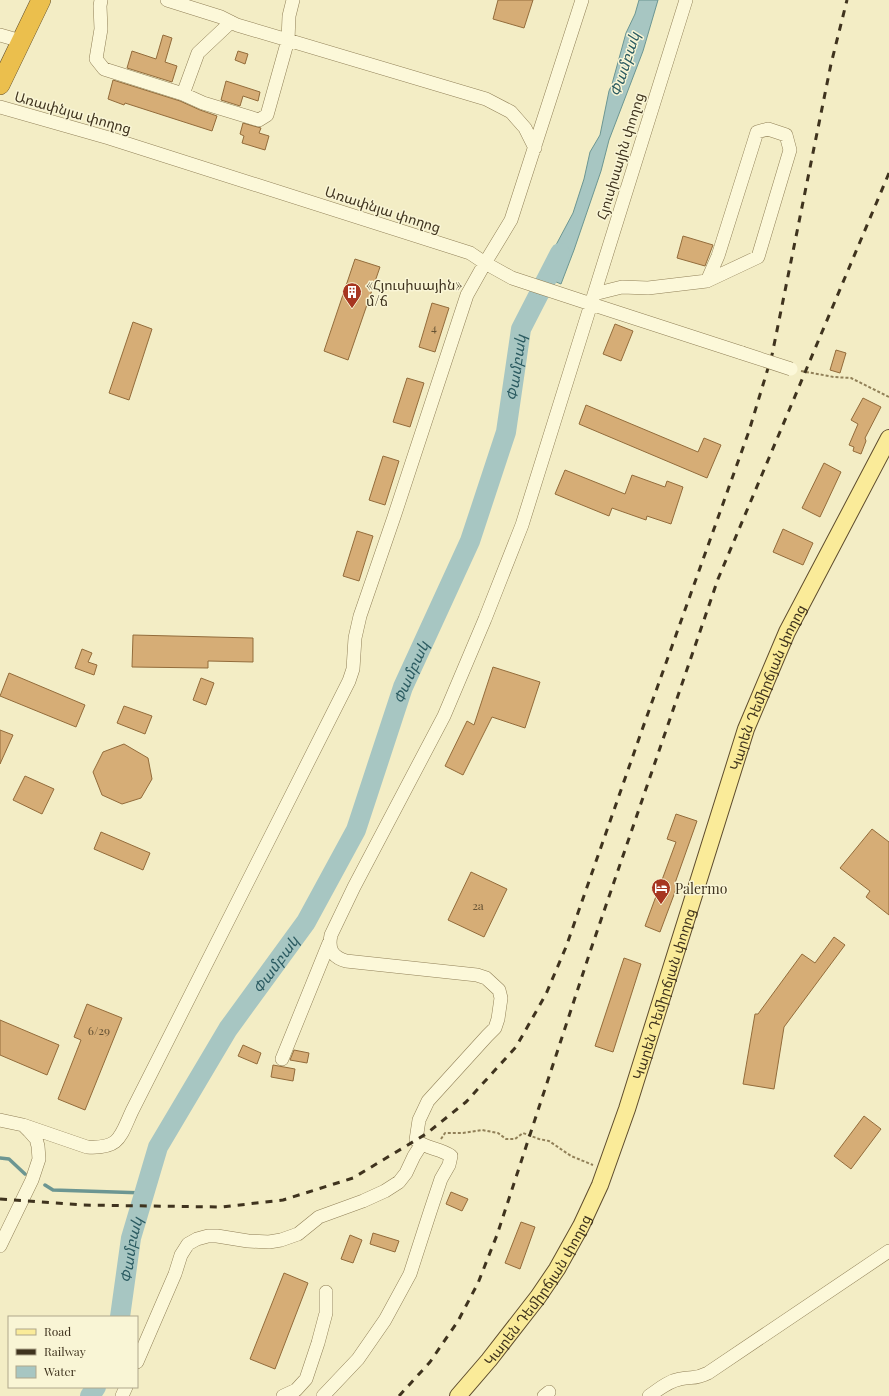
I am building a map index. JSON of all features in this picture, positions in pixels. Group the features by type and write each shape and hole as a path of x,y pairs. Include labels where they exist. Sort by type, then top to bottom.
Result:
{"highway":[{"path":"0,85 41,0"}],"main road":[{"name":"Կարեն Դեմիրճյան փողոց","path":"458,1396 538,1297 557,1269 581,1226 605,1170 627,1109 746,729 787,632 889,438"}],"street":[{"path":"101,0 101,29 96,59 104,69 183,94 203,103 259,120 267,115 288,40 289,16 293,0"},
{"path":"167,0 221,17 237,25 486,99 511,112 525,128 535,148"},
{"path":"0,1120 22,1125 87,1147 99,1148 110,1146 119,1138 349,681 353,669 354,638 360,616 467,295 511,220 582,0"},
{"name":"Հյուսիսային փողոց","path":"282,1059 329,943 336,921 444,716 485,619 522,525 686,0"},
{"path":"183,94 198,53 230,22"},
{"path":"0,35 21,41"},
{"name":"Առափնյա փողոց","path":"0,107 109,138 470,253 512,278 573,299 593,299"},
{"path":"593,299 622,287 648,288 707,281 758,257 790,150 786,135 768,129 757,132 718,256 707,281"},
{"path":"593,299 742,354 791,369"},
{"path":"323,1396 358,1359 385,1320 410,1274 441,1179 449,1165 451,1156 444,1151 421,1145 416,1140 419,1120 423,1109 428,1101 495,1028 501,1009 499,990 486,978 477,975 346,961 334,956 329,943"},
{"path":"0,1246 32,1180 39,1159 36,1139 22,1125"},
{"path":"138,1360 175,1274 181,1255 188,1244 197,1239 208,1236 269,1242 281,1240 298,1234 319,1216 363,1201 385,1191 399,1182 406,1173 421,1145"},
{"path":"648,1396 673,1381 698,1378 708,1373 889,1251"},
{"path":"283,1396 296,1390 306,1379 326,1313 326,1292"}],"path":[{"path":"791,369 834,377 851,378 889,397"},
{"path":"435,1148 445,1133 463,1133 482,1130 498,1133 506,1139 515,1139 523,1133 539,1139 549,1140 571,1156 605,1170"}],"water":[{"path":"639,0 658,0 643,51 609,140 601,171 561,284 540,275 573,213 584,179 590,152 600,135 609,91 626,33 635,14"}],"building":[{"path":"498,0 533,0 524,28 493,19"},
{"path":"163,35 172,38 165,62 177,66 172,82 127,68 132,51 156,59"},
{"path":"238,51 248,54 245,64 235,60"},
{"path":"113,80 180,101 217,116 212,131 108,99"},
{"path":"226,81 260,92 258,101 243,96 240,106 221,100"},
{"path":"243,123 261,128 259,133 269,136 265,150 242,143 244,136 240,134"},
{"path":"683,236 713,245 705,266 677,258"},
{"name":"«Հյուսիսային» մ/ճ","path":"355,259 380,267 348,360 324,351"},
{"path":"432,303 449,308 435,352 419,347"},
{"path":"133,322 152,329 129,400 109,393"},
{"path":"615,324 633,331 621,361 603,354"},
{"path":"836,350 846,353 840,373 830,370"},
{"path":"407,378 424,383 410,427 393,422"},
{"path":"863,398 881,407 865,438 866,441 861,454 853,451 854,447 849,445 858,424 851,420"},
{"path":"586,405 698,452 704,438 721,445 707,478 579,424"},
{"path":"383,456 399,461 385,505 369,500"},
{"path":"824,463 841,472 820,517 802,508"},
{"path":"565,470 625,494 632,475 665,487 667,481 683,487 671,524 647,516 646,520 612,508 609,516 555,494"},
{"path":"783,529 813,543 803,565 773,552"},
{"path":"357,531 373,536 359,581 343,576"},
{"path":"133,635 253,638 253,662 208,661 208,668 132,667"},
{"path":"82,649 92,653 88,662 97,665 94,675 75,668"},
{"path":"493,667 540,682 525,728 492,717 463,775 445,766 467,721 474,725"},
{"path":"9,673 85,705 76,727 0,696"},
{"path":"201,678 214,683 206,705 193,700"},
{"path":"124,706 152,716 145,734 117,723"},
{"path":"0,730 13,735 0,764"},
{"path":"124,744 148,758 152,779 141,798 122,804 102,795 93,772 103,752"},
{"path":"25,776 54,789 42,814 13,800"},
{"path":"676,814 697,821 675,883 678,884 660,932 645,926 676,842 667,839"},
{"path":"872,829 889,842 889,915 866,897 870,891 840,868"},
{"path":"101,832 150,853 143,870 94,849"},
{"path":"471,872 507,889 484,937 448,920"},
{"path":"834,937 845,945 784,1027 774,1089 743,1084 755,1014 758,1014 802,954 815,963"},
{"path":"624,958 641,964 613,1052 595,1046"},
{"path":"87,1004 122,1018 85,1110 58,1099 81,1040 74,1037"},
{"path":"0,1020 59,1045 47,1075 0,1055"},
{"path":"243,1045 261,1053 257,1064 238,1056"},
{"path":"294,1050 309,1053 307,1063 290,1060"},
{"path":"273,1065 295,1069 293,1081 271,1077"},
{"path":"864,1116 881,1129 851,1169 834,1156"},
{"path":"451,1192 468,1199 462,1211 446,1204"},
{"path":"521,1222 535,1227 520,1269 505,1263"},
{"path":"373,1233 399,1241 395,1252 370,1244"},
{"path":"350,1235 362,1240 353,1263 341,1259"},
{"path":"284,1273 308,1283 275,1369 250,1359"}],"waterway":[{"name":"Փամբակ","path":"120,1316 131,1238 158,1147 228,1029 306,922 356,830 403,687 470,541 506,432 521,329 560,253"},
{"path":"0,1158 9,1159 25,1174"},
{"path":"45,1185 53,1190 145,1193"},
{"name":"Փամբակ","path":"90,1396 95,1388"}],"railway":[{"path":"0,1199 82,1205 222,1207 283,1200 353,1178 426,1134 466,1102 516,1047 546,994 566,947 749,431 772,355 831,64 847,0"},
{"path":"399,1396 430,1362 458,1321 478,1283 497,1235 591,949 718,579 889,173"}],"place":[{"name":"«Հյուսիսային» մ/ճ","path":"352,309"},
{"name":"Palermo","path":"661,905"}]}
